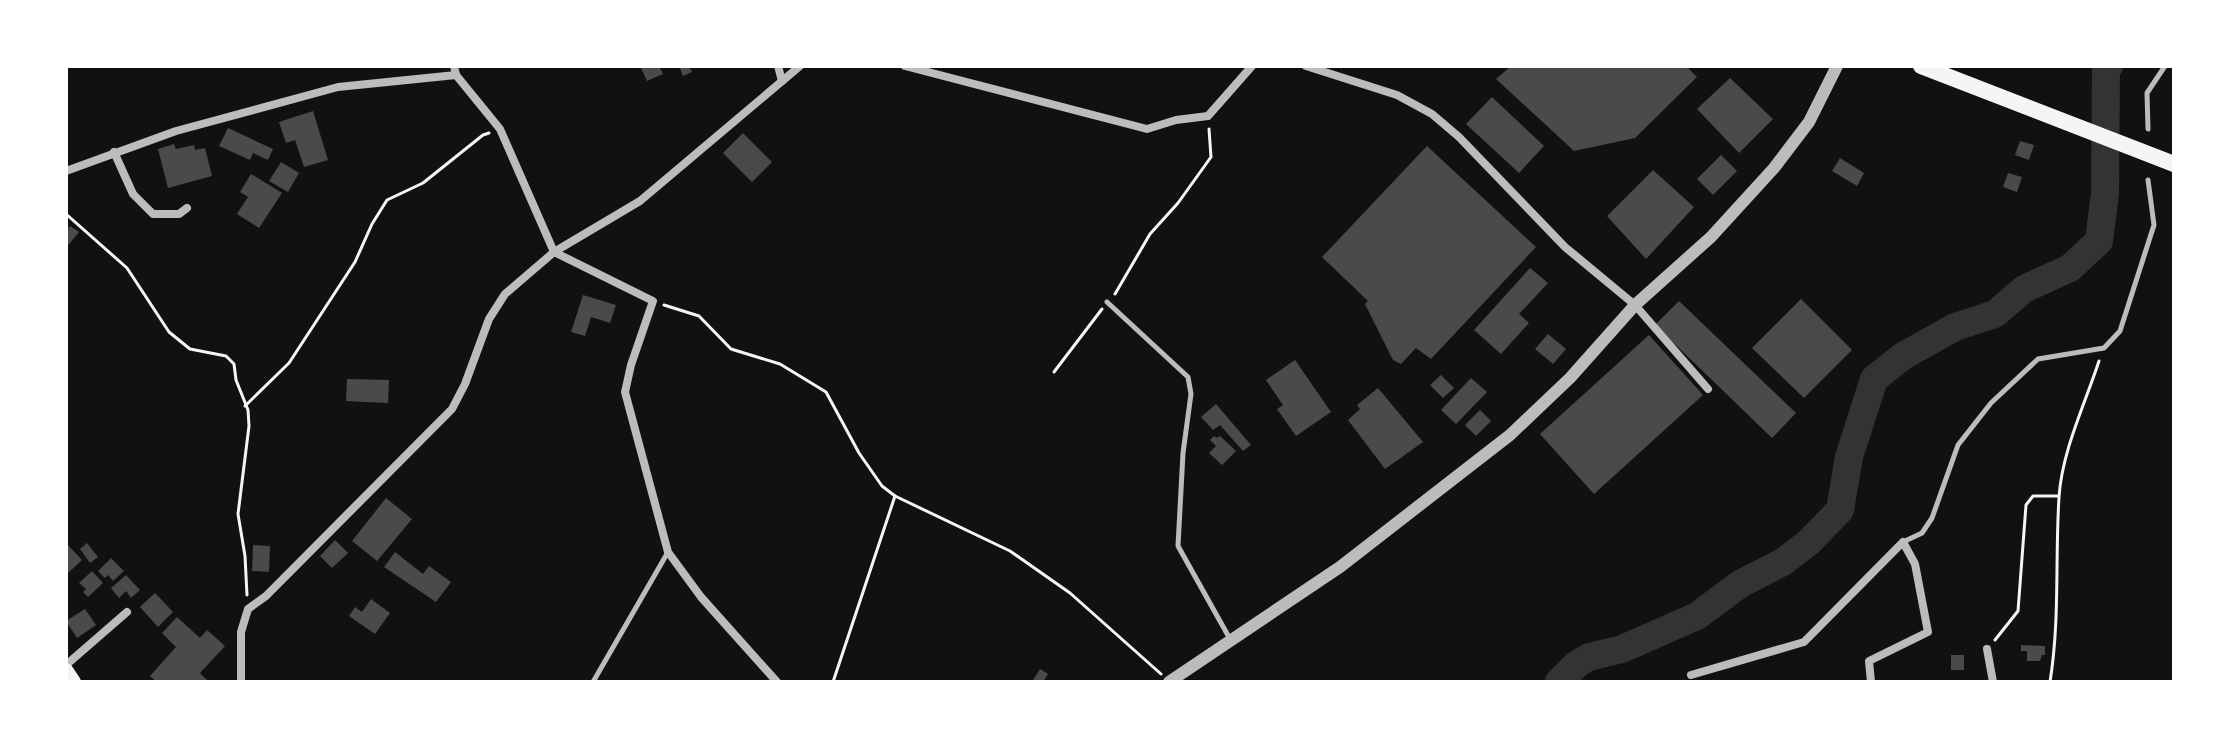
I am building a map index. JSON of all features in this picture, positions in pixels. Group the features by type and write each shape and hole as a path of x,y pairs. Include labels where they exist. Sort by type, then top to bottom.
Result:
{"highway":[{"path":"1921,66 2174,164"}],"main road":[{"path":"66,667 74,682"}],"street":[{"path":"778,66 782,81"},
{"path":"241,682 241,632 248,609 266,596 452,409 465,384 489,319 505,294 554,252 640,201 800,66"},
{"path":"905,66 1147,129 1176,120 1208,116 1252,66"},
{"path":"1306,66 1397,95 1432,114 1459,137 1565,247 1635,305 1708,389"},
{"path":"1170,682 1340,567 1510,435 1570,378 1635,305 1711,237 1774,168 1809,122 1837,66"},
{"path":"66,171 176,131 338,87 455,70 500,129 554,252 653,301 625,392 668,552 701,597 777,682"},
{"path":"114,152 133,194 153,214 179,214 187,208"},
{"path":"1691,675 1804,642 1903,542 1915,564 1928,632 1869,661 1871,682"},
{"path":"66,667 127,612"},
{"path":"1987,649 1993,682"}],"lane":[{"path":"2148,129 2147,93 2165,66"},
{"path":"1903,542 1922,533 1932,518 1958,445 1991,403 2038,359 2104,348 2120,331 2154,225 2148,180"},
{"path":"1107,302 1188,377 1191,394 1183,453 1178,546 1230,639"},
{"path":"593,682 668,552"}],"path":[{"path":"1054,372 1113,298 1150,234 1178,203 1211,157 1208,116"},
{"path":"245,406 289,363 355,262 387,200 423,183 483,135 500,129"},
{"path":"66,214 127,268 169,332 190,349 226,356 234,364 249,426 238,514 245,556 248,609"},
{"path":"653,301 699,316 731,349 780,364 826,392 859,453 882,486 895,496 1010,551 1070,593 1170,682"},
{"path":"2050,682 2058,617 2059,496 2063,468 2104,348"},
{"path":"833,682 895,496"},
{"path":"1987,649 2018,611 2026,505 2033,496 2059,496"}],"building":[{"path":"640,66 659,66 663,74 647,81"},
{"path":"679,66 689,66 692,72 683,76"},
{"path":"1511,66 1686,66 1697,77 1635,138 1574,151 1496,79"},
{"path":"1730,78 1773,119 1739,153 1697,109"},
{"path":"1492,97 1544,146 1519,173 1466,124"},
{"path":"313,111 328,160 304,167 295,140 286,143 279,122"},
{"path":"228,128 273,149 268,160 253,153 250,160 219,146"},
{"path":"743,133 772,162 752,182 723,153"},
{"path":"2020,141 2034,145 2029,160 2015,155"},
{"path":"174,144 176,149 194,145 195,150 205,148 212,176 168,188 158,149"},
{"path":"1427,146 1536,247 1431,359 1416,348 1401,364 1393,360 1365,304 1368,301 1322,257"},
{"path":"1721,155 1737,171 1713,195 1697,179"},
{"path":"1840,158 1864,173 1857,186 1832,171"},
{"path":"281,162 299,173 288,192 269,181"},
{"path":"1653,170 1694,207 1646,259 1607,216"},
{"path":"2008,173 2022,177 2017,192 2003,187"},
{"path":"251,174 282,193 259,228 237,214 248,197 240,192"},
{"path":"70,226 79,232 66,248 66,231"},
{"path":"1530,268 1548,283 1519,314 1529,323 1501,354 1474,330"},
{"path":"583,295 616,305 610,323 591,317 585,336 571,332"},
{"path":"1801,299 1852,350 1804,398 1752,348"},
{"path":"1679,301 1796,413 1772,438 1655,325"},
{"path":"1548,334 1566,349 1553,364 1535,349"},
{"path":"1649,335 1703,395 1594,494 1540,434"},
{"path":"1295,360 1331,412 1296,436 1277,409 1283,405 1266,380"},
{"path":"1441,375 1454,388 1443,398 1430,385"},
{"path":"1471,378 1487,392 1456,424 1441,410"},
{"path":"347,379 389,380 388,403 346,401"},
{"path":"1378,388 1423,442 1385,469 1348,420 1360,409 1357,405"},
{"path":"1216,404 1251,445 1243,451 1220,425 1213,430 1201,417"},
{"path":"1480,410 1491,421 1476,436 1465,425"},
{"path":"1220,436 1236,451 1222,465 1209,453 1216,446 1210,440"},
{"path":"386,498 412,519 377,561 352,541"},
{"path":"335,540 348,553 332,568 320,556"},
{"path":"66,543 82,560 66,575"},
{"path":"87,543 98,557 90,563 80,549"},
{"path":"253,545 270,546 269,572 252,571"},
{"path":"395,552 423,574 429,566 451,582 436,602 384,567"},
{"path":"111,558 124,571 113,581 98,571"},
{"path":"92,571 103,583 88,597 83,592 86,589 79,583"},
{"path":"126,575 140,590 131,598 126,591 119,598 111,588"},
{"path":"155,593 173,612 158,627 140,607"},
{"path":"371,599 390,613 375,634 349,616 355,607 362,612"},
{"path":"85,609 96,625 77,638 66,621"},
{"path":"177,617 200,638 207,630 225,646 200,673 209,682 157,682 150,676 176,647 162,633"},
{"path":"2021,645 2045,646 2045,655 2040,661 2027,661 2027,651 2021,651"},
{"path":"1951,655 1964,655 1964,670 1951,670"},
{"path":"1040,669 1048,674 1043,682 1032,682"}],"waterway":[{"path":"1559,682 1589,657 1622,649 1697,616 1740,584 1783,562 1809,542 1840,510 1849,457 1874,379 1903,356 1955,327 1995,314 2024,289 2070,268 2099,241 2105,193 2106,68 2109,66"}]}
